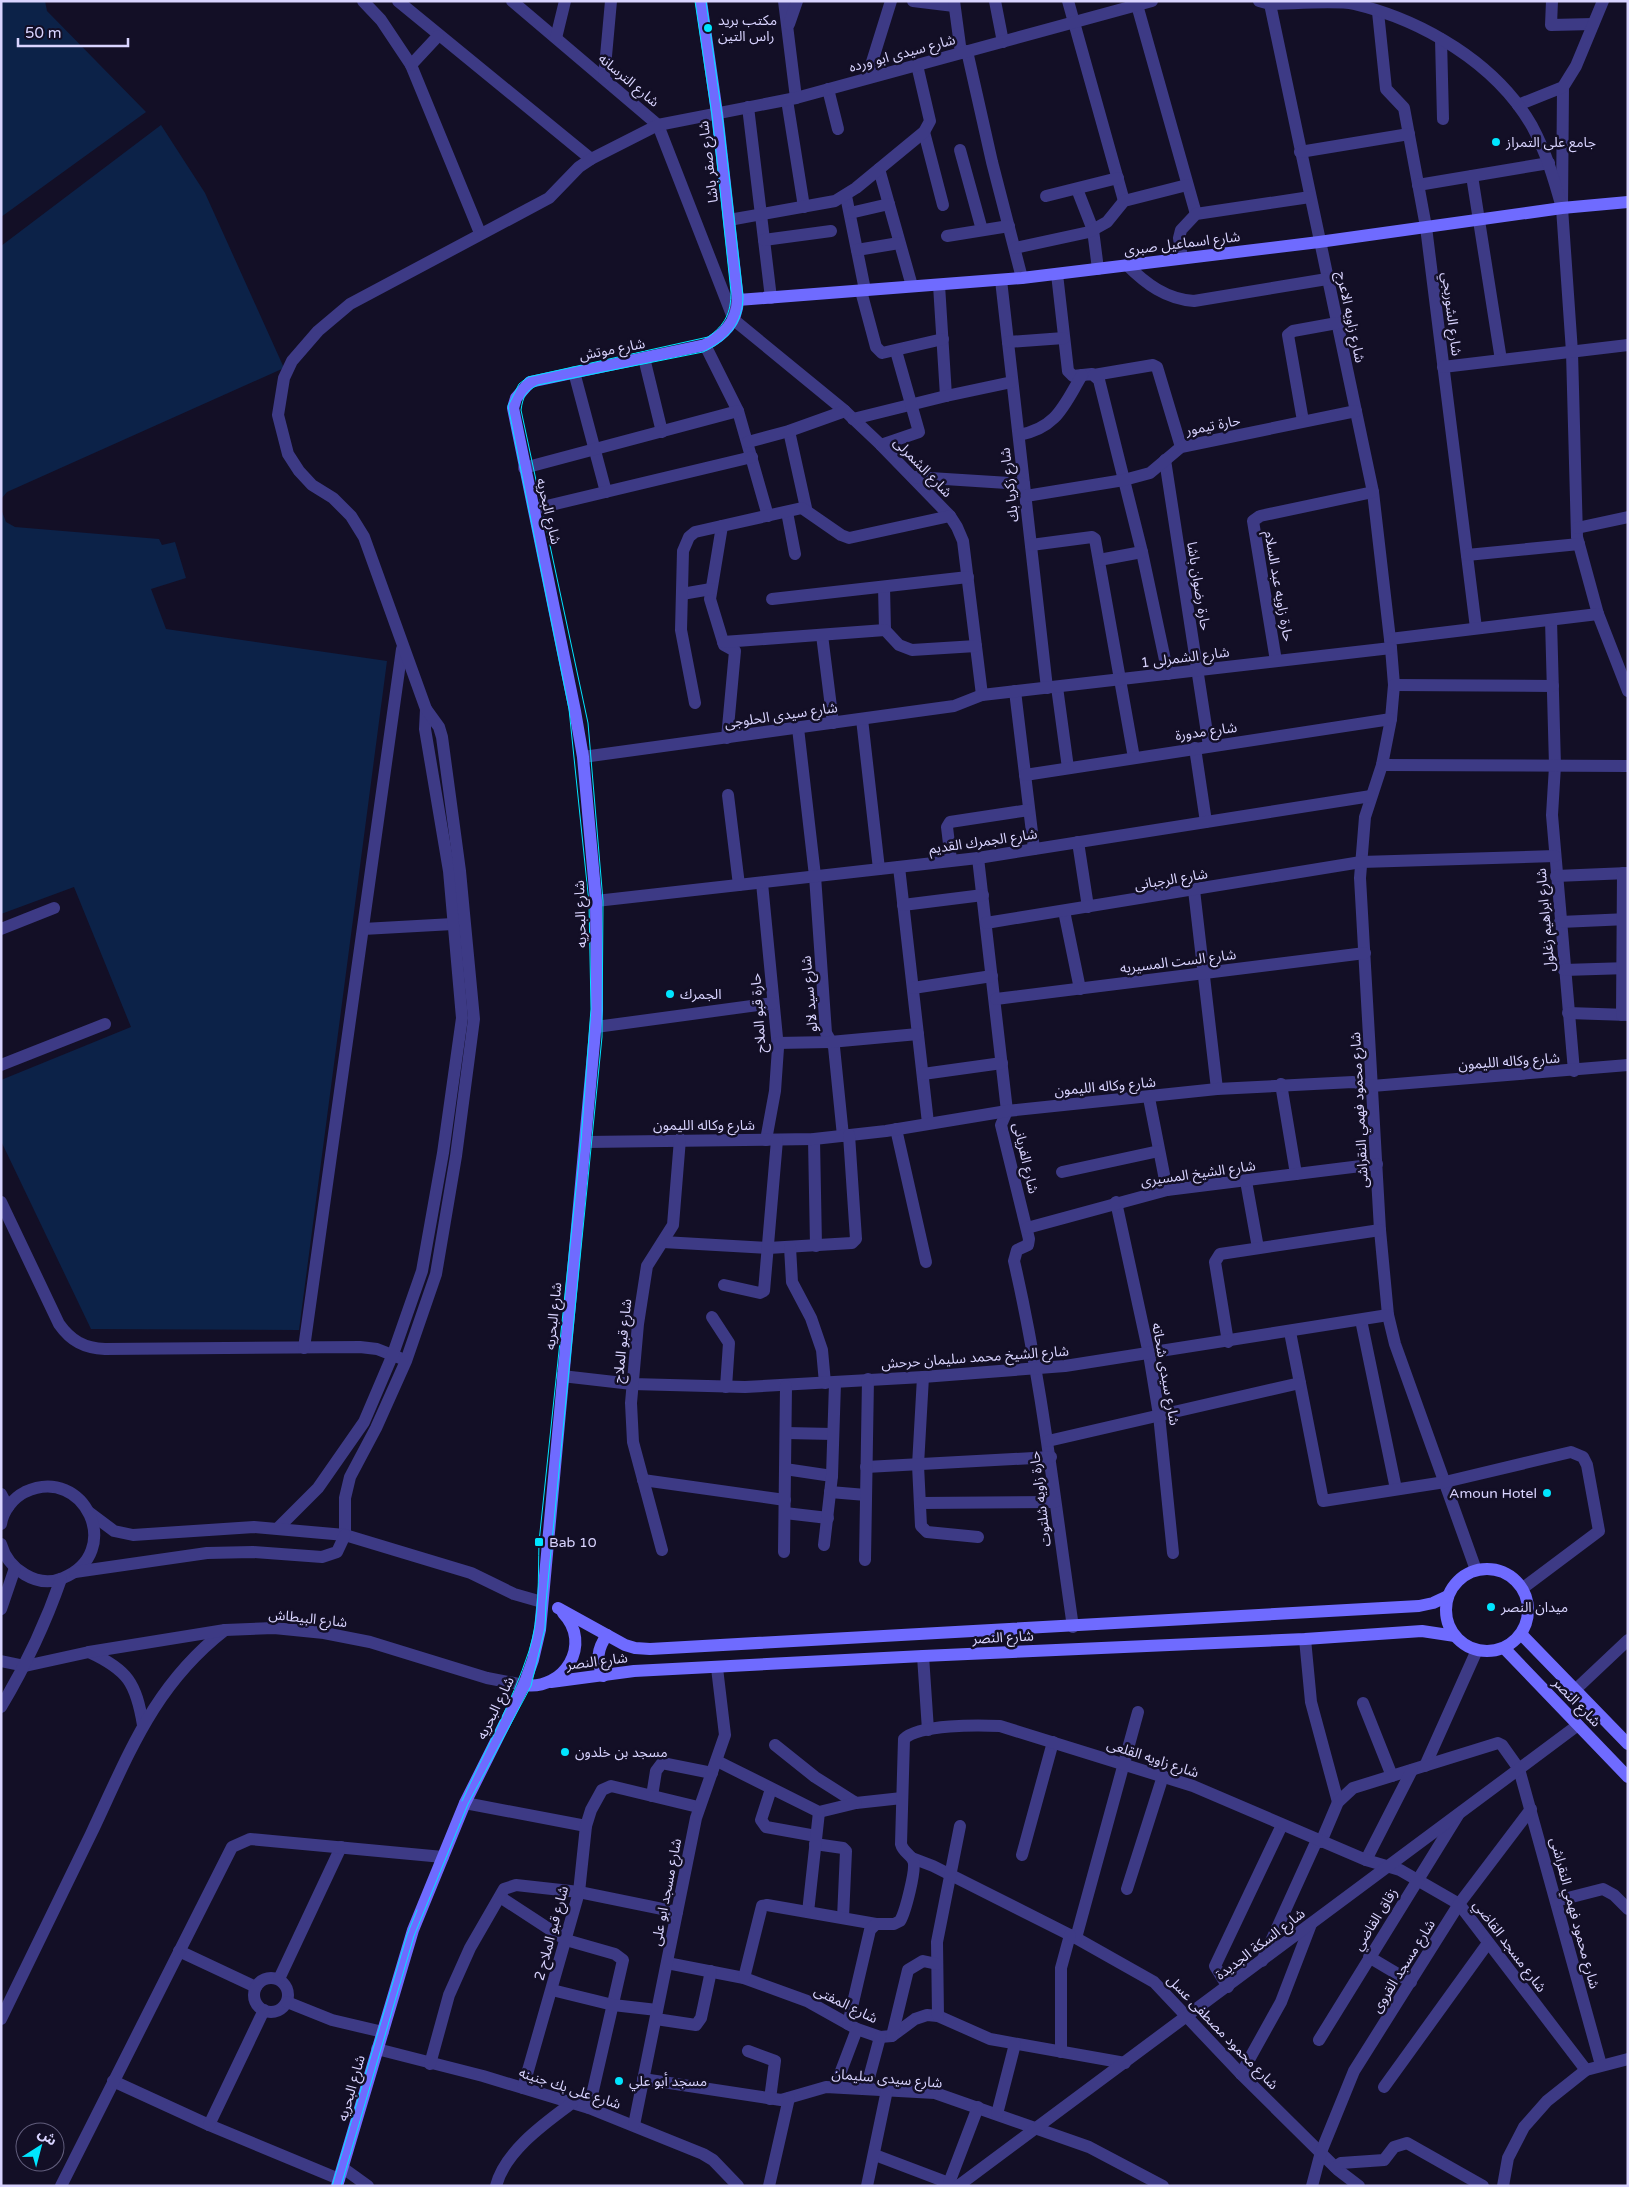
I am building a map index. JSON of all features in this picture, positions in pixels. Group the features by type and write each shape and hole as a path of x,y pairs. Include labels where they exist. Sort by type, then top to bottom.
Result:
{"main road":[{"name":"شارع صقر باشا","path":"701,1 717,114 738,300 734,320"},
{"name":"شارع اسماعيل صبرى","path":"738,300 1022,278 1319,242 1562,208 1628,202"},
{"name":"شارع موتش","path":"514,419 513,408 516,398 530,382 706,345 725,332 734,320"},
{"name":"شارع البحريه","path":"340,2177 412,1933 465,1803 524,1685 535,1652 542,1602 596,1027 596,901 583,757 562,641 514,419"},
{"path":"1489,1568 1503,1571 1514,1578 1523,1588 1529,1611 1521,1634 1504,1648 1486,1651 1477,1650 1465,1645 1455,1636 1446,1617 1448,1596 1459,1579 1476,1570 1489,1568"},
{"name":"شارع النصر","path":"542,1602 558,1608 606,1635 635,1648 657,1649 1419,1606 1433,1603 1448,1596"},
{"path":"551,1682 562,1675 570,1665 575,1653 576,1641 573,1628 567,1617 558,1608"},
{"name":"شارع النصر","path":"524,1685 544,1685 551,1682 634,1671 1306,1639 1422,1631 1455,1636"},
{"name":"شارع النصر","path":"1521,1634 1628,1744"},
{"path":"603,1676 598,1665 598,1655 600,1644 606,1635"},
{"name":"شارع النصر","path":"1504,1648 1628,1777"}],"street":[{"path":"363,1 381,20 411,64 480,233"},
{"path":"398,1 438,36 590,159"},
{"name":"شارع الترسانه","path":"512,1 658,126 734,320"},
{"path":"556,38 565,1"},
{"path":"604,78 611,1"},
{"path":"784,1 788,28 791,99 804,207"},
{"path":"788,28 797,1"},
{"path":"867,78 891,1"},
{"path":"913,1 954,4 964,52 1022,278"},
{"path":"995,1 1003,42"},
{"path":"1068,1 1124,201"},
{"name":"شارع سيدى ابو ورده","path":"426,709 364,537 350,516 333,498 312,485 299,471 288,454 278,415 279,397 284,378 292,361 333,317 368,294 549,198 590,159 658,126 791,99 1152,1"},
{"path":"1552,1 1551,24 1593,24"},
{"path":"1604,1 1576,66 1563,87 1562,208 1572,352 1579,544 1598,614 1628,692"},
{"path":"1265,3 1352,2 1441,39 1488,74 1518,105 1540,142 1549,163 1562,208"},
{"name":"شارع زاويه الاعرج","path":"1265,3 1310,197 1373,492 1390,643"},
{"path":"1137,5 1196,214"},
{"name":"شارع الشوربجي","path":"1378,12 1386,88 1404,108 1426,227 1476,628"},
{"path":"411,64 438,36"},
{"path":"1441,39 1443,119"},
{"path":"729,220 835,202 846,196 924,132 930,121 917,65"},
{"path":"1518,105 1563,87"},
{"path":"828,89 838,129"},
{"path":"748,107 771,298"},
{"path":"924,132 942,205"},
{"path":"1300,152 1409,134"},
{"path":"960,150 982,230"},
{"path":"1418,185 1549,163"},
{"path":"879,169 912,286"},
{"path":"1472,176 1501,360"},
{"path":"1046,196 1118,178"},
{"path":"1015,248 1093,230 1107,222 1124,201 1187,186"},
{"path":"1077,189 1093,230 1098,269"},
{"path":"846,196 863,290 878,349 885,353 943,340"},
{"path":"1182,258 1179,238 1181,230 1196,214 1310,197"},
{"path":"850,213 889,204"},
{"path":"947,236 1009,226"},
{"path":"764,240 831,231"},
{"path":"857,250 899,243"},
{"path":"1127,265 1152,287 1185,300 1194,301 1327,279"},
{"path":"1057,274 1068,373 1073,376 1088,375 1153,365 1157,367 1181,447"},
{"name":"شارع زكريا بك","path":"1001,280 1031,545 1052,687 1068,768"},
{"path":"939,285 946,396"},
{"name":"شارع الشمرلى","path":"734,320 849,415 914,477 958,527 963,541 982,694"},
{"path":"1303,421 1288,335 1293,331 1337,323"},
{"path":"1008,342 1064,338"},
{"path":"706,345 738,411 768,516"},
{"path":"1443,367 1628,345"},
{"path":"881,445 919,432 896,351"},
{"path":"644,358 662,432"},
{"path":"574,372 606,492"},
{"path":"1019,435 1039,430 1056,418 1088,375"},
{"path":"1088,375 1099,380 1142,552 1168,674"},
{"path":"748,442 849,415 911,404 1012,382"},
{"path":"524,468 738,411"},
{"name":"حارة تيمور","path":"914,477 1025,490 1124,480 1150,473 1181,447 1356,411"},
{"path":"789,431 806,508 841,536 849,538 950,516"},
{"path":"534,509 752,457"},
{"name":"حارة رضوان باشا","path":"1165,460 1209,746"},
{"name":"حارة زاويه عبد السلام","path":"1276,661 1253,521 1260,516 1373,492"},
{"path":"695,703 681,630 683,551 686,542 695,532 806,508"},
{"path":"787,512 795,554"},
{"path":"1577,528 1628,518"},
{"path":"722,526 710,599 724,642 735,651 727,738"},
{"path":"1031,545 1092,537 1096,541 1134,758"},
{"path":"1466,555 1579,544"},
{"path":"1099,560 1142,552"},
{"path":"772,599 968,577"},
{"path":"884,587 885,630 899,645 912,650 976,646"},
{"path":"682,594 711,589"},
{"name":"شارع الشمرلى 1","path":"982,694 1276,661 1476,628 1598,614"},
{"name":"شارع ابراهيم زغلول","path":"1551,620 1555,766 1552,815 1574,1071"},
{"path":"724,642 885,630"},
{"path":"822,635 833,723"},
{"name":"شارع محمود فهمي النقراشى","path":"1390,643 1394,685 1391,718 1382,765 1365,817 1361,862 1380,1230 1388,1316 1395,1344 1476,1570"},
{"path":"304,1348 403,646"},
{"path":"1394,685 1553,686"},
{"path":"1015,691 1034,849"},
{"name":"شارع سيدى الحلوجى","path":"583,757 954,706 982,694"},
{"path":"278,1528 313,1493 364,1422 393,1354 422,1271 443,1153 462,1018 449,871 425,729 426,709"},
{"path":"1,1545 7,1558 15,1568 29,1577 45,1581 61,1579 76,1572 215,1553 276,1552 322,1556 338,1552 345,1535 346,1498 350,1477 376,1428 406,1361 436,1274 456,1156 474,1020 460,871 442,737 439,727 426,709"},
{"name":"شارع مدورة","path":"1025,774 1391,718"},
{"path":"862,719 879,869"},
{"name":"شارع سيد لالو","path":"798,728 815,876 826,1033 834,1047 846,1136 856,1239 850,1244 816,1246"},
{"path":"1195,748 1206,822"},
{"path":"1382,765 1628,766"},
{"path":"728,795 739,886"},
{"name":"شارع الجمرك القديم","path":"596,901 978,858 1371,796"},
{"path":"950,860 947,827 950,822 1029,810"},
{"path":"1078,842 1088,907"},
{"name":"شارع الرجبانى","path":"986,923 1361,862 1555,856"},
{"name":"شارع الفريانى","path":"978,858 996,999 1007,1110 1001,1125 1027,1228"},
{"path":"899,867 928,1123"},
{"path":"1556,876 1625,873 1625,1015 1568,1013"},
{"name":"حارة قبو الملاح","path":"724,1284 763,1293 768,1248 777,1043 762,883"},
{"path":"1194,890 1217,1089"},
{"path":"903,905 983,895"},
{"path":"1,929 54,908"},
{"path":"1064,911 1080,989"},
{"path":"1560,922 1624,919"},
{"path":"363,929 453,924"},
{"name":"شارع الست المسيريه","path":"996,999 1365,953"},
{"path":"1564,970 1624,968"},
{"path":"914,988 992,976"},
{"path":"596,1027 773,1003"},
{"path":"1,1066 105,1024"},
{"path":"777,1043 830,1042 918,1034"},
{"path":"923,1074 1002,1063"},
{"name":"شارع وكاله الليمون","path":"586,1142 680,1139 814,1139 896,1129 1007,1110 1149,1098 1217,1089 1281,1084 1353,1082 1372,1086 1574,1071 1628,1065"},
{"path":"1281,1084 1296,1174"},
{"path":"1149,1098 1166,1190"},
{"path":"896,1129 926,1262"},
{"name":"شارع قبو الملاح","path":"662,1550 643,1480 631,1424 632,1384 638,1324 647,1266 673,1225 680,1139"},
{"path":"663,1242 768,1248 816,1246 814,1139"},
{"path":"1062,1172 1159,1151"},
{"path":"443,1153 456,1156"},
{"name":"شارع الشيخ المسيرى","path":"1027,1228 1116,1202 1166,1190 1377,1164"},
{"path":"1246,1181 1258,1248"},
{"path":"1,1202 59,1324 67,1335 78,1343 91,1348 105,1349 360,1347 376,1348 406,1361"},
{"name":"شارع سيدى شحاته","path":"1116,1202 1149,1354 1159,1415 1173,1554"},
{"path":"1027,1228 1029,1242 1017,1250 1014,1261 1035,1369"},
{"path":"1228,1342 1215,1259 1220,1254 1380,1230"},
{"path":"790,1247 792,1282 811,1318 822,1350 830,1383 833,1434 832,1476 824,1545"},
{"name":"شارع الشيخ محمد سليمان حرحش","path":"562,1376 632,1384 726,1387 786,1386 1035,1369 1149,1354 1388,1316"},
{"path":"712,1318 729,1343 726,1387"},
{"path":"1361,1320 1396,1490"},
{"path":"1290,1332 1323,1501 1445,1482 1571,1452 1580,1454 1587,1465 1599,1531 1523,1588"},
{"name":"حارة زاويه شلتوت","path":"1035,1369 1051,1457 1055,1502 1072,1627"},
{"path":"923,1377 918,1465 923,1530 978,1537"},
{"path":"865,1560 868,1379"},
{"path":"1048,1441 1300,1383"},
{"path":"784,1552 786,1386"},
{"path":"786,1433 833,1434"},
{"path":"866,1467 1051,1457"},
{"path":"785,1469 832,1476"},
{"path":"643,1480 785,1500"},
{"path":"1,1524 8,1507 20,1495 35,1488 51,1486 67,1490 81,1500 90,1514 95,1529 94,1546 87,1560 76,1572"},
{"path":"830,1492 866,1495"},
{"path":"1,1494 8,1507"},
{"path":"920,1503 1055,1502"},
{"path":"90,1514 114,1531 133,1535 230,1527 278,1528 345,1535 471,1573 527,1598 542,1602"},
{"path":"785,1514 828,1518"},
{"path":"1,1609 15,1568"},
{"path":"1,1706 25,1666 47,1620 61,1579"},
{"name":"شارع البيطاش","path":"25,1666 89,1652 225,1630 274,1628 324,1633 370,1642 487,1678 524,1685"},
{"path":"1,2019 143,1725 176,1675 196,1654 225,1630"},
{"path":"1306,1639 1311,1702 1338,1802"},
{"path":"1576,1690 1628,1640"},
{"path":"1425,1766 1477,1650"},
{"path":"89,1652 110,1662 127,1677 138,1697 143,1725"},
{"path":"923,1656 928,1730"},
{"path":"1,1662 25,1666"},
{"name":"شارع مسجد ابو على","path":"634,2125 698,1808 715,1767 725,1735 717,1668"},
{"path":"1363,1703 1392,1776"},
{"path":"1061,2052 1062,1968 1073,1937 1138,1712"},
{"name":"شارع زاويه القلعى","path":"902,1798 903,1742 906,1736 928,1730 980,1725 1000,1726 1193,1786 1319,1841 1388,1867"},
{"name":"شارع السكة الجديدة","path":"955,2185 1037,2128 1189,2016 1578,1725"},
{"path":"1022,1856 1053,1742"},
{"path":"1262,1961 1338,1802 1353,1788 1498,1743 1520,1769"},
{"path":"775,1745 815,1777 856,1803"},
{"path":"698,1808 652,1796 656,1771 662,1763 715,1767 770,1788 819,1812 856,1803 902,1798 901,1844 902,1849 912,1858 915,1866 902,1918 894,1924 876,1924 762,1906 759,1910 744,1978"},
{"name":"شارع محمود فهمي النقراشى","path":"1520,1769 1601,2066"},
{"path":"1366,1860 1412,1770"},
{"path":"1127,1889 1163,1776"},
{"name":"شارع قبو الملاح 2","path":"523,2088 579,1892 586,1826 591,1810 604,1788 611,1786 652,1796"},
{"path":"770,1788 760,1820 762,1824 766,1827 843,1848 846,1851 843,1918"},
{"path":"465,1803 586,1826"},
{"name":"شارع مسجد القروى","path":"1312,2186 1321,2152 1354,2071 1459,1904 1531,1809"},
{"path":"808,1912 819,1812"},
{"name":"زقاق القاضي","path":"1319,2040 1458,1815"},
{"path":"1228,1987 1215,1966 1282,1825"},
{"path":"938,2016 937,1942 960,1826"},
{"path":"61,2186 226,1856 240,1842 250,1839 443,1857"},
{"path":"279,1979 341,1847"},
{"name":"شارع محمود مصطفى عسل","path":"912,1858 949,1874 1148,1977 1189,2016 1241,2074 1335,2167 1359,2186"},
{"name":"شارع مسجد القاضي","path":"1388,1867 1400,1870 1459,1904 1586,2070"},
{"path":"430,2064 449,1995 470,1948 500,1897 509,1886 516,1885 579,1892 677,1912"},
{"path":"1556,1902 1603,1890 1609,1892 1628,1910"},
{"path":"500,1897 566,1940 621,1957 622,1964 589,2108"},
{"path":"835,2087 853,2026 870,1930 876,1924"},
{"path":"1241,2074 1281,2002 1311,1924"},
{"path":"1384,2087 1488,1942"},
{"path":"179,1951 256,1987"},
{"path":"1370,1957 1411,1982"},
{"path":"866,2089 908,1970 922,1961 937,1964"},
{"name":"شارع المفتى","path":"667,1964 744,1978 807,2001 853,2026 886,2036"},
{"path":"552,1990 656,2014 696,2026 701,2018 711,1971"},
{"path":"270,1977 279,1979 286,1985 289,1993 287,2002 281,2009 273,2012 264,2010 257,2004 254,1996 256,1987 262,1980 270,1977"},
{"path":"287,2002 332,2020 383,2032"},
{"path":"209,2125 264,2010"},
{"path":"886,2036 927,2015 938,2016 982,2036 1015,2044 1125,2063"},
{"path":"997,2114 1015,2044"},
{"name":"شارع على بك جنينه","path":"377,2049 523,2088 589,2108 634,2125 713,2160 738,2186"},
{"path":"748,2051 775,2061 770,2099"},
{"path":"1503,2186 1508,2158 1524,2127 1548,2101 1586,2070 1628,2059"},
{"name":"شارع سيدى سليمان","path":"643,2080 770,2099 789,2098 810,2090 835,2087 935,2093 1089,2147 1163,2186"},
{"path":"113,2081 209,2125 340,2177 368,2186"},
{"path":"867,2186 887,2090"},
{"path":"769,2186 789,2098"},
{"path":"496,2186 504,2167 513,2154 572,2103"},
{"path":"874,2154 955,2185 978,2107"},
{"path":"1335,2167 1341,2163 1384,2160 1394,2146 1407,2143 1483,2186"}],"water":[{"path":"1,1 45,1 47,11 146,112 1,217"},
{"path":"161,125 205,193 284,368 7,492 2,498 1,504 1,246"},
{"path":"1,509 6,522 15,527 159,539 162,545 175,542 186,578 151,589 166,629 387,661 299,1330 91,1329 1,1141 1,1080 131,1027 74,887 1,914"}],"tram line":[{"path":"462,1801 514,1689 533,1638 538,1597 539,1542 581,1141 591,1009 589,903 569,709 508,406 519,384 528,377 708,337 719,328 726,318 730,306 731,292 712,115 695,1"},
{"path":"341,2186 414,1936 468,1804 531,1686 545,1628 546,1602 602,1037 603,901 588,723 521,410 526,394 538,385 703,352 720,342 737,323 743,296 723,122 706,1"},
{"path":"332,2186 407,1935 417,1910"}],"place":[{"name":"مكتب بريد راس التين","path":"708,28"},
{"name":"جامع على التمراز","path":"1496,142"},
{"name":"الجمرك","path":"670,994"},
{"name":"Amoun Hotel","path":"1547,1493"},
{"name":"Bab 10","path":"539,1542"},
{"name":"ميدان النصر","path":"1491,1607"},
{"name":"مسجد بن خلدون","path":"565,1752"},
{"name":"مسجد أبو علي","path":"619,2081"}]}
